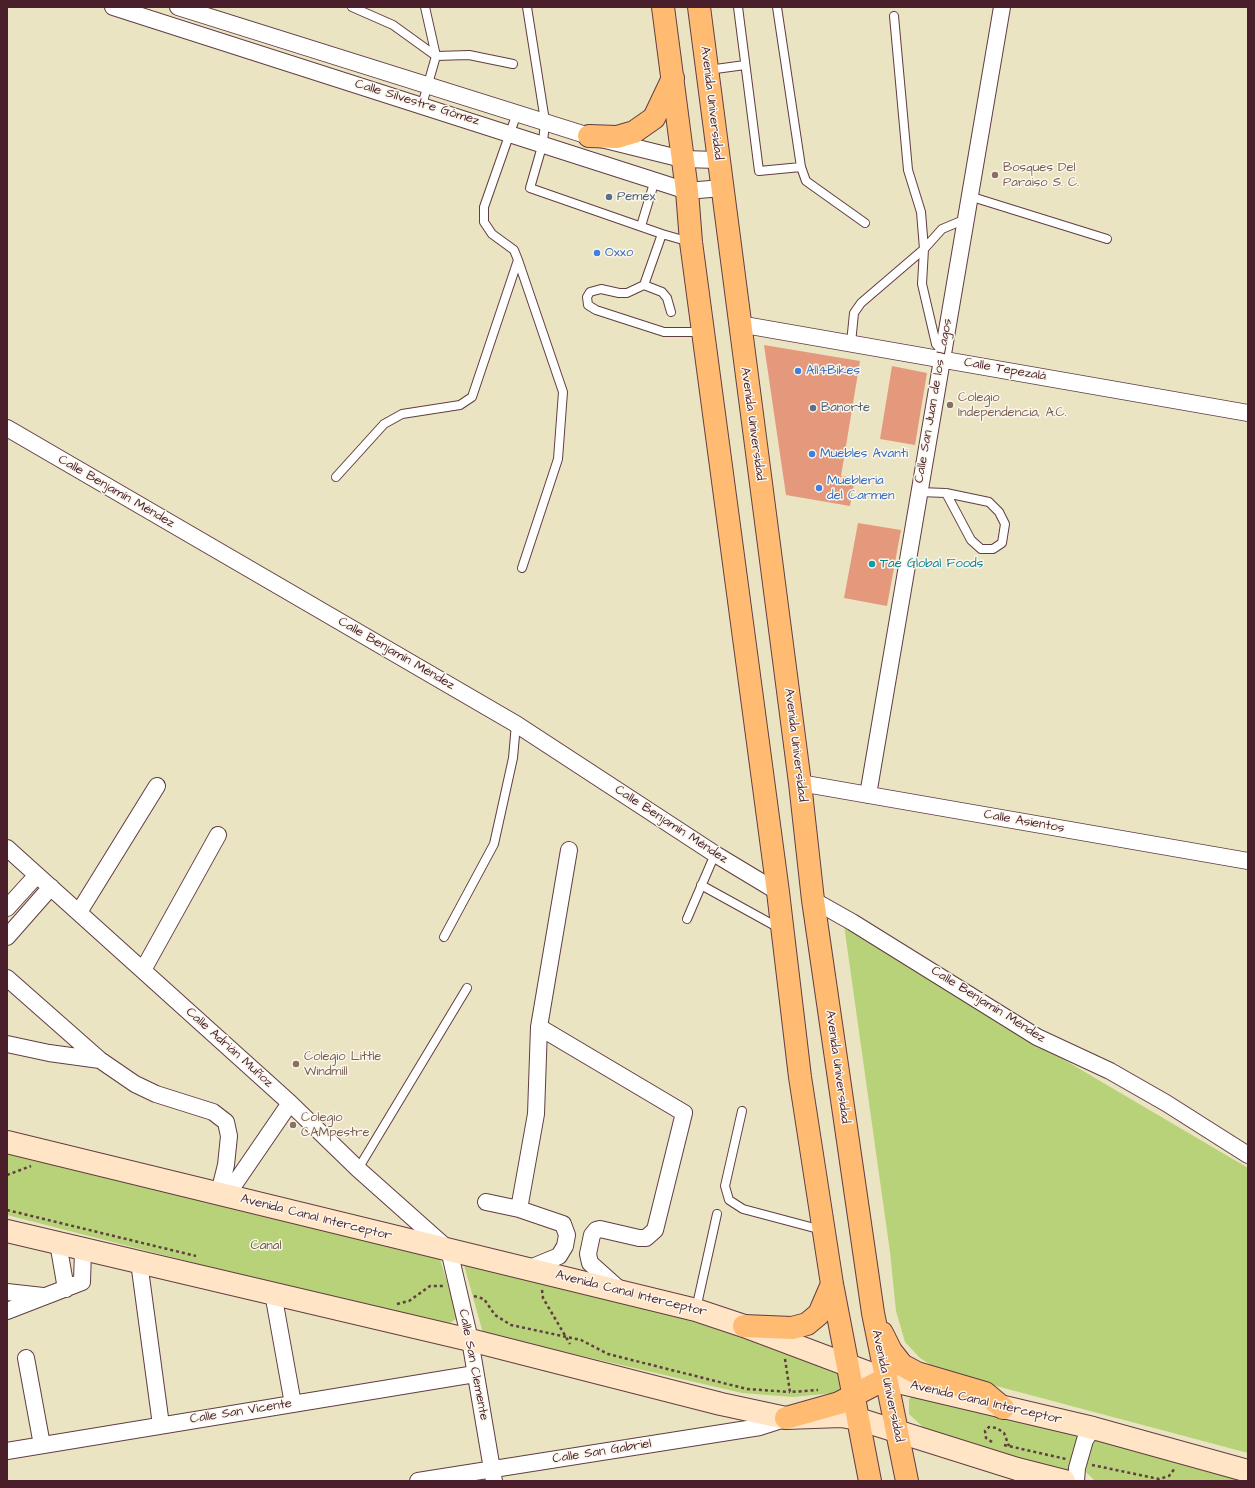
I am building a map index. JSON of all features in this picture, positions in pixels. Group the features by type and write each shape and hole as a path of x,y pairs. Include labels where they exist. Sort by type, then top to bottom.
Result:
{"main road":[{"path":"663,7 687,191 691,242 778,892 800,1077 832,1284 870,1481"},
{"name":"Avenida Universidad","path":"699,7 739,324 800,783 813,900 873,1313 885,1379 907,1481"},
{"path":"589,136 617,137 634,132 649,122 654,118 673,78"},
{"path":"744,1326 792,1328 807,1324 819,1314 832,1284"},
{"path":"873,1313 891,1351 902,1365 917,1373 985,1393 1003,1408"},
{"path":"786,1418 811,1412 854,1397 885,1379"}],"street":[{"name":"Calle Silvestre Gómez","path":"113,7 182,15 429,86 589,136 682,159 718,160"},
{"name":"Calle San Juan de los Lagos","path":"868,795 1002,7"},
{"name":"Calle Silvestre Gómez","path":"182,15 422,105 543,143 687,191 722,188"},
{"name":"Calle Tepezalá","path":"739,324 851,343 942,355 1248,413"},
{"name":"Calle Benjamín Méndez","path":"7,428 516,724 715,854 778,892"},
{"name":"Calle Asientos","path":"800,783 1248,861"},
{"path":"79,912 157,786"},
{"path":"143,970 218,835"},
{"name":"Calle Adrián Muñoz","path":"7,848 290,1103 358,1169 449,1250"},
{"path":"519,1209 536,1114 539,1027 569,850"},
{"path":"7,908 37,875"},
{"path":"7,937 51,887"},
{"name":"Calle Benjamín Méndez","path":"813,900 852,922 1037,1038 1110,1071 1166,1103 1248,1155"},
{"path":"7,978 100,1060 135,1084 156,1094 213,1112 226,1122 229,1136 223,1194"},
{"path":"539,1027 684,1113 655,1230 646,1238 639,1238 600,1229 596,1230 592,1236 589,1248 590,1263"},
{"path":"7,1044 49,1053 100,1060"},
{"path":"223,1194 290,1103"},
{"name":"Avenida Canal Interceptor","path":"7,1142 449,1250 536,1276 620,1291 696,1310 744,1326 885,1379 1093,1428 1248,1471"},
{"path":"486,1202 519,1209 563,1224 567,1235 565,1246 559,1256 536,1276"},
{"path":"7,1231 470,1340 721,1404 786,1418 841,1416 858,1419 896,1430 1018,1475 1055,1480"},
{"path":"58,1243 66,1288"},
{"path":"7,1311 82,1282 84,1250"},
{"name":"Calle San Clemente","path":"449,1250 470,1340 494,1475"},
{"path":"559,1256 573,1255 590,1263 620,1291"},
{"path":"139,1262 161,1425"},
{"path":"7,1292 45,1297"},
{"path":"274,1293 293,1404"},
{"path":"26,1358 42,1445"},
{"name":"Calle San Vicente","path":"7,1450 475,1374"},
{"name":"Calle San Gabriel","path":"418,1481 494,1475 760,1427 786,1418"},
{"path":"1076,1481 1077,1468 1085,1440 1093,1428"}],"lane":[{"path":"352,7 394,25 436,56 469,55 513,64"},
{"path":"422,105 429,86 436,56 425,7"},
{"path":"527,7 545,121 543,143 530,188 662,234 691,242"},
{"path":"738,7 759,171 801,167"},
{"path":"777,7 801,167 806,181 865,223"},
{"path":"894,16 908,170 921,212 924,249 922,284 936,344 942,355"},
{"path":"707,71 745,65"},
{"path":"517,113 484,207 484,222 492,234 514,250 563,392 558,459 522,568"},
{"path":"641,226 655,180"},
{"path":"969,196 1107,239"},
{"path":"851,343 854,313 861,303 924,249 942,229 966,219"},
{"path":"662,234 644,284 627,293 619,293 601,289 590,292 587,297 588,305 596,310 664,332 703,332"},
{"path":"336,477 384,424 402,414 460,405 472,397 518,260"},
{"path":"644,284 662,292 667,298 671,312"},
{"path":"919,492 946,493 989,502 999,512 1005,524 1002,543 993,549 981,549 971,540 946,493"},
{"path":"444,937 494,844 513,758 516,724"},
{"path":"687,919 715,854"},
{"path":"701,885 782,930"},
{"path":"358,1169 467,988"},
{"path":"742,1111 725,1186 729,1200 743,1209 823,1230"},
{"path":"696,1310 718,1214"}],"path":[{"path":"7,1210 201,1257"},
{"path":"536,1276 543,1298 570,1344"},
{"path":"395,1305 409,1301 430,1286 443,1286 484,1299 495,1315 511,1325 582,1340 608,1354 739,1387 790,1392"},
{"path":"1009,1446 1004,1433 997,1428 988,1427 985,1431 986,1438 992,1442 1009,1446 1070,1460"},
{"path":"1091,1465 1160,1479 1169,1476 1177,1464"}],"green space":[{"path":"844,925 954,995 1248,1168 1248,1453 940,1371 920,1358 905,1342 896,1311 890,1252"},
{"name":"Canal","path":"7,1150 438,1253 457,1313 456,1319 450,1323 435,1320 261,1280 7,1215"},
{"path":"464,1265 746,1328 840,1363 844,1392 793,1397 742,1393 483,1333"},
{"path":"914,1392 1079,1433 1068,1473 1014,1461 923,1427 909,1414 909,1400"},
{"path":"1101,1438 1248,1481 1094,1480 1086,1472 1087,1459 1090,1449 1095,1441"}],"building":[{"path":"764,345 860,361 841,476 855,478 850,506 786,495"},
{"path":"892,366 927,373 915,445 880,439"},
{"name":"Tae Global Foods","path":"858,523 901,530 887,606 844,598"}],"place":[{"name":"Bosques Del Paraiso S. C.","path":"995,175"},
{"name":"Pemex","path":"609,197"},
{"name":"Oxxo","path":"597,253"},
{"name":"All4Bikes","path":"798,371"},
{"name":"Colegio Independencia, A.C.","path":"950,405"},
{"name":"Banorte","path":"813,408"},
{"name":"Muebles Avanti","path":"812,454"},
{"name":"Mueblería del Carmen","path":"819,488"},
{"name":"Tae Global Foods","path":"872,564"},
{"name":"Colegio Little Windmill","path":"296,1064"},
{"name":"Colegio CAMpestre","path":"293,1125"}]}
